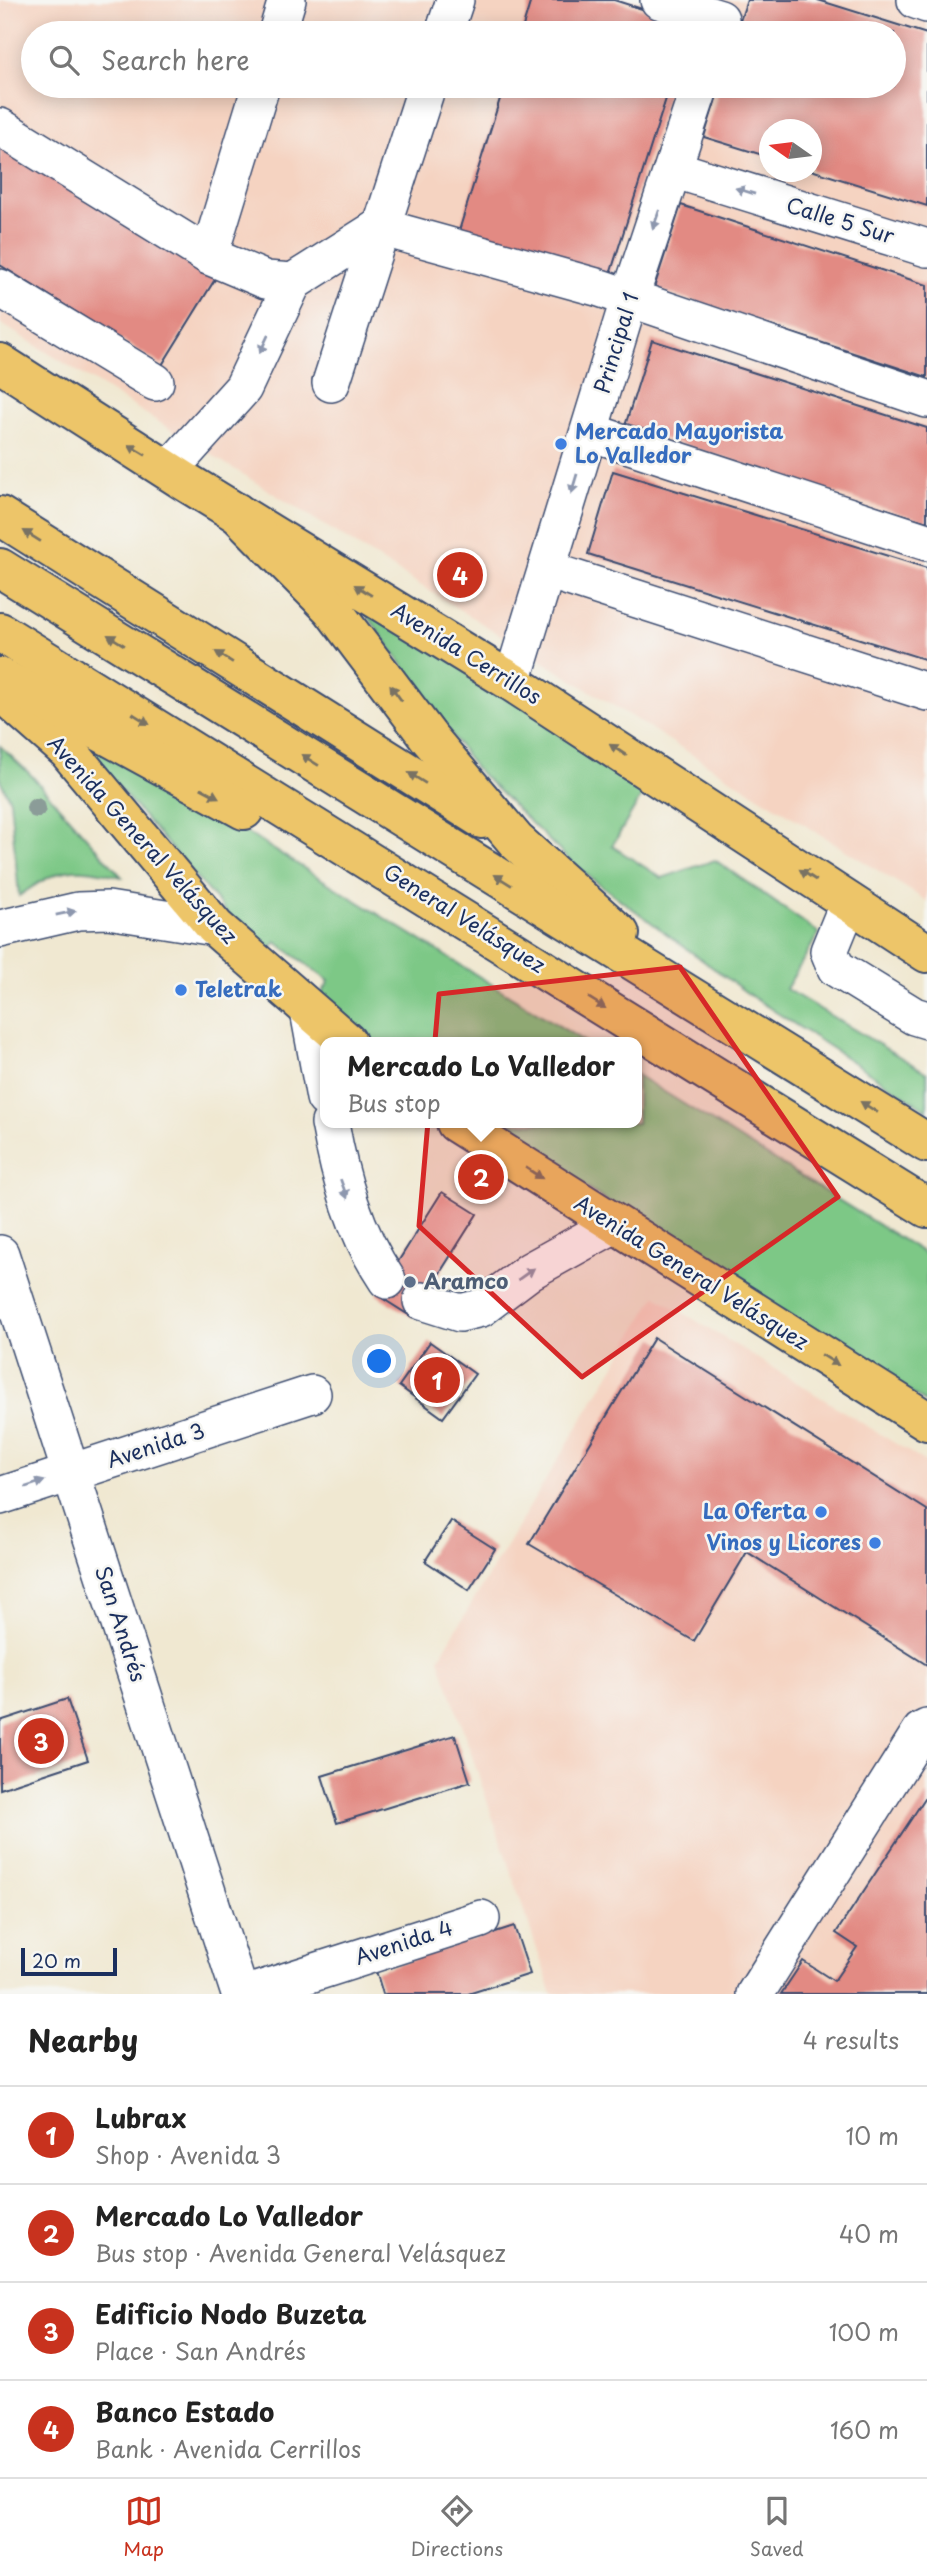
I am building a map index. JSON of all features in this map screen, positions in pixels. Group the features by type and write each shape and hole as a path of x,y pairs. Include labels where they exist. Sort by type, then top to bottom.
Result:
{"main road":[{"name":"Avenida Cerrillos","path":"0,363 512,682 849,902 925,943"},
{"path":"0,390 91,422"},
{"path":"236,512 331,609 430,739 516,841"},
{"path":"0,516 516,841 590,905 674,987"},
{"path":"0,568 927,1143"},
{"name":"General Velásquez","path":"0,632 927,1208"},
{"path":"0,677 251,814 491,936"},
{"name":"Avenida General Velásquez","path":"0,691 68,751 215,928 341,1037"},
{"name":"Avenida General Velásquez","path":"464,1128 613,1225 927,1421"}],"street":[{"path":"281,21 287,0"},
{"path":"448,21 455,0"},
{"path":"659,0 721,18"},
{"path":"916,0 927,4"},
{"path":"209,256 257,98"},
{"path":"331,383 423,98"},
{"name":"Principal 1","path":"512,682 630,297 696,98"},
{"path":"0,127 209,256 266,281 292,282"},
{"name":"Calle 5 Sur","path":"673,169 927,248"},
{"path":"169,470 243,388 292,282 380,227 630,297 927,399"},
{"path":"0,288 155,382"},
{"path":"590,432 927,542"},
{"path":"547,570 927,692"},
{"path":"849,902 829,951 836,968 915,1016 927,1020"},
{"path":"0,929 78,911 108,910 215,928"},
{"path":"309,1011 320,1071"},
{"path":"331,1128 340,1175 366,1250 387,1280"},
{"path":"422,1301 460,1313 481,1308 530,1271 613,1225"},
{"name":"San Andrés","path":"0,1254 240,1994"},
{"name":"Avenida 3","path":"0,1496 312,1394"},
{"path":"755,1994 921,1731 927,1728"},
{"name":"Avenida 4","path":"247,1994 481,1919"}],"highlighted area":[{"path":"680,967 838,1197 582,1377 419,1226 439,994"}],"shaded area":[{"name":"Mercado Mayorista Lo Valledor","path":"0,0 927,0 927,901 0,323"},
{"path":"656,1296 927,1463 927,1994 552,1994 439,1658"}],"green space":[{"path":"356,599 650,782 612,846 662,878 715,860 819,933 786,989 927,1073 927,1110 751,996 576,867 475,768"},
{"path":"68,729 137,765 577,1037 359,1037 316,1004 329,981 276,942 264,956"},
{"path":"0,746 30,774 122,877 91,870 68,871 46,879 19,896 10,800 0,780"},
{"path":"642,1078 927,1255 927,1403 491,1128 642,1128"}],"building":[{"path":"531,0 614,0 680,21 525,21"},
{"path":"747,0 818,0 885,21 740,21"},
{"path":"906,27 927,34 927,206 822,173 822,119 759,119 759,154 704,137 716,98 906,98"},
{"path":"500,98 666,98 608,281 458,234"},
{"path":"0,143 217,276 162,365 0,265"},
{"path":"681,205 927,285 927,377 654,288"},
{"path":"652,340 927,428 927,522 625,426"},
{"path":"613,471 927,568 927,660 588,554"},
{"path":"442,1192 477,1214 412,1317 377,1295"},
{"path":"654,1338 927,1510 927,1665 747,1552 694,1641 529,1544"},
{"path":"430,1342 475,1374 443,1418 399,1386"},
{"path":"451,1521 495,1549 469,1590 425,1561"},
{"path":"67,1699 88,1760 0,1789 0,1721"},
{"path":"455,1735 470,1782 337,1823 322,1776"},
{"path":"927,1795 927,1994 781,1994 803,1961 834,1981 857,1947 836,1933"},
{"path":"514,1926 530,1974 468,1994 383,1994 376,1971"}],"place":[{"name":"Mercado Mayorista Lo Valledor","path":"561,444"},
{"name":"Banco Estado","path":"460,575"},
{"name":"Teletrak","path":"181,990"},
{"name":"Mercado Lo Valledor","path":"481,1177"},
{"name":"Aramco","path":"410,1282"},
{"name":"Lubrax","path":"437,1380"},
{"name":"La Oferta","path":"821,1512"},
{"name":"Vinos y Licores","path":"875,1543"},
{"name":"Edificio Nodo Buzeta","path":"41,1741"}]}
